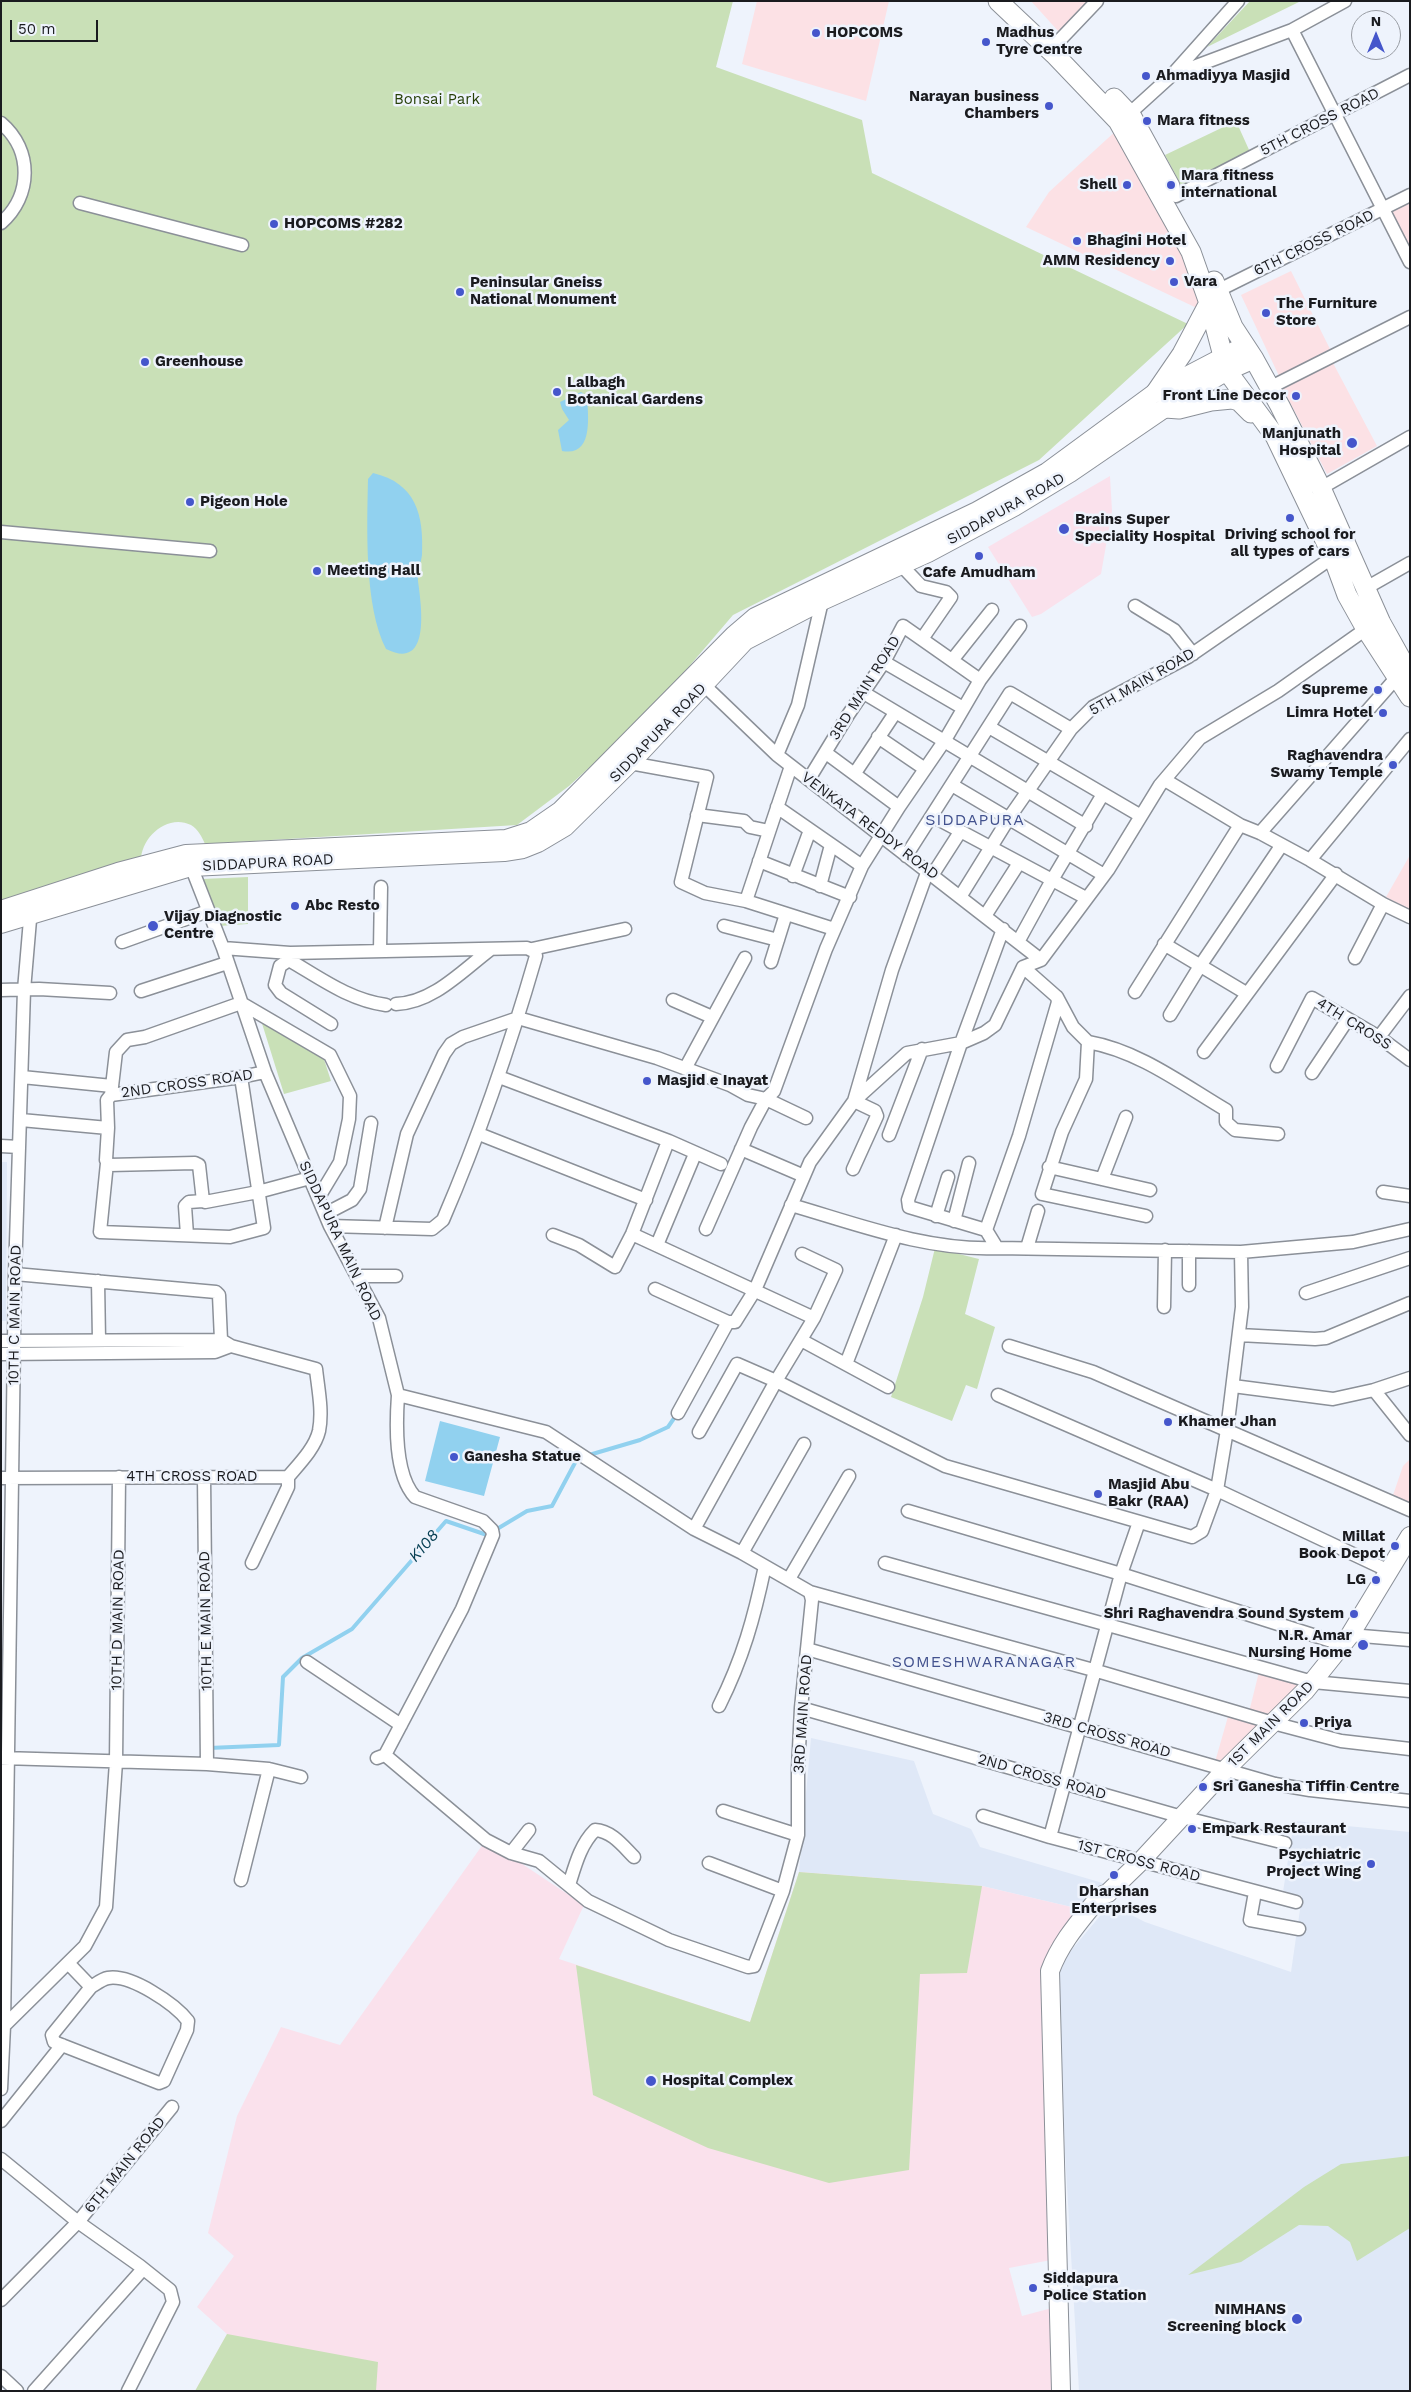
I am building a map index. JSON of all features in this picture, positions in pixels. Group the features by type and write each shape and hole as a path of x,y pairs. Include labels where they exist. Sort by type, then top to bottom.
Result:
{"main road":[{"path":"998,1 1118,121 1191,252 1213,297 1249,352 1269,388 1321,488 1381,623 1410,697"},
{"path":"1015,1 1129,114 1176,196 1203,249 1225,363 1275,436 1333,556 1347,595 1366,629 1403,676"},
{"path":"1161,400 1182,354 1213,297"},
{"path":"1161,400 1225,363 1249,352"},
{"path":"1161,400 1179,409 1211,400 1232,399 1239,401 1275,436"},
{"name":"SIDDAPURA ROAD","path":"1,910 31,907 189,860 504,852 523,849 554,835 565,827 734,635 755,617 901,565 1032,497 1161,400"},
{"name":"SIDDAPURA ROAD","path":"624,758 704,685 745,640 820,594 1047,472 1161,400"},
{"name":"SIDDAPURA ROAD","path":"1,924 31,907"},
{"name":"1ST MAIN ROAD","path":"1062,2360 1050,1971 1062,1943 1100,1896 1108,1893 1140,1862 1226,1769 1313,1682 1346,1639 1410,1536"},
{"path":"1061,2391 1062,2360"},
{"path":"1062,2360 1067,2391"}],"street":[{"path":"1056,43 1097,1"},
{"path":"1129,114 1172,75 1238,1"},
{"path":"1172,75 1292,30 1345,1"},
{"path":"1292,30 1410,262"},
{"name":"5TH CROSS ROAD","path":"1176,196 1410,75"},
{"path":"1,123 13,136 20,149 24,169 24,189 19,201 12,214 1,223"},
{"name":"6TH CROSS ROAD","path":"1213,297 1410,195"},
{"path":"80,203 242,245"},
{"path":"1269,388 1410,317"},
{"path":"1321,488 1410,437"},
{"path":"1,532 210,552"},
{"name":"5TH MAIN ROAD","path":"960,897 1009,818 1047,762 1071,729 1093,707 1193,654 1333,556"},
{"path":"1366,588 1410,563"},
{"path":"901,565 920,586 946,592 951,597 922,639"},
{"path":"777,755 798,705 820,594"},
{"path":"1135,606 1174,630 1193,654"},
{"path":"952,659 992,610"},
{"name":"3RD MAIN ROAD","path":"809,779 848,715 884,662 903,626 980,680"},
{"path":"706,1228 741,1149 766,1099 774,1092 834,928 850,897 862,866 899,807 945,740 980,680 1020,626"},
{"path":"655,1289 728,1322 735,1322 755,1290 810,1162 854,1101 907,1053 961,1043 984,1033 994,1025 1023,967 1041,960 1104,875 1165,780 1200,738 1278,691 1366,629"},
{"path":"884,662 963,708"},
{"path":"1260,833 1403,676"},
{"name":"VENKATA REDDY ROAD","path":"704,685 777,755 906,856 931,872 1041,960"},
{"path":"864,693 1086,826"},
{"path":"906,856 1010,693 1071,729"},
{"path":"855,773 895,713"},
{"path":"989,727 1141,816"},
{"path":"878,737 925,769"},
{"path":"1310,860 1410,739"},
{"path":"826,753 899,807"},
{"path":"624,758 707,777 681,882 705,893 746,901 834,928"},
{"path":"746,901 791,766"},
{"path":"1165,780 1240,825 1260,833 1336,874 1383,904 1410,917"},
{"path":"952,785 1104,875"},
{"path":"1018,942 1103,794"},
{"path":"777,807 862,866"},
{"path":"697,815 744,821 750,827 769,831"},
{"path":"932,816 1086,898"},
{"path":"1136,992 1164,944 1240,825"},
{"path":"793,876 810,830"},
{"path":"854,1101 892,970 931,872 960,832"},
{"path":"820,886 831,845"},
{"path":"1170,1015 1200,966 1281,846"},
{"name":"SIDDAPURA MAIN ROAD","path":"189,860 223,948 265,1072 330,1226 379,1318 398,1395 396,1424 404,1479 408,1488 415,1496 483,1521 489,1525 492,1535 462,1610 401,1725"},
{"path":"759,861 850,897"},
{"path":"985,916 1019,863"},
{"path":"1204,1052 1336,874"},
{"path":"380,951 381,886"},
{"path":"1355,958 1383,904"},
{"name":"10TH C MAIN ROAD","path":"1,2089 4,2026 7,1478 15,1354 15,1274 24,990 31,907"},
{"path":"122,942 208,911"},
{"path":"771,962 786,914"},
{"path":"724,926 778,940"},
{"path":"223,948 287,956 380,951 532,949 625,929"},
{"path":"997,1248 986,1230 912,1208 908,1200 961,1043 1003,929"},
{"path":"1164,944 1246,993"},
{"path":"287,956 352,997 368,1003 391,1005 417,1001 431,994 491,949"},
{"path":"330,1226 432,1229 443,1220 479,1134 499,1078 536,956 532,949"},
{"path":"287,956 280,966 275,985 281,993 331,1024"},
{"path":"686,1067 745,958"},
{"path":"141,991 227,963"},
{"path":"1023,967 1057,997 1073,1028 1088,1042 1112,1046 1133,1055 1226,1110 1226,1122 1235,1130 1278,1134"},
{"path":"1,990 110,994"},
{"path":"1379,1037 1410,996"},
{"path":"986,1230 1019,1136 1058,1002 1057,997"},
{"name":"4TH CROSS","path":"1277,1066 1312,998 1379,1037 1410,1060"},
{"path":"673,1000 712,1017"},
{"path":"22,1077 111,1090 118,1046 127,1040 145,1037 241,1003 330,1055 350,1096 349,1119 340,1162 319,1198"},
{"path":"385,1228 407,1134 444,1054 451,1044 463,1037 518,1018 686,1067 730,1085 748,1095 766,1099 806,1118"},
{"path":"1312,1073 1348,1019"},
{"path":"1088,1042 1086,1079 1062,1132 1042,1194 1146,1216"},
{"path":"889,1135 922,1050"},
{"name":"2ND CROSS ROAD","path":"187,1235 100,1232 107,1163 107,1100 111,1090 241,1078 265,1072"},
{"path":"241,1078 258,1192 264,1228 230,1238 187,1235 185,1206 189,1202 203,1200 208,1202 258,1192 310,1178"},
{"path":"499,1078 669,1141 721,1164"},
{"path":"853,1169 877,1116 874,1111 854,1101"},
{"path":"1102,1179 1126,1117"},
{"path":"21,1120 108,1128"},
{"path":"326,1214 352,1200 360,1189 371,1123"},
{"path":"479,1134 646,1200"},
{"path":"553,1235 579,1245 615,1267 632,1234 667,1144"},
{"path":"1,1146 19,1147"},
{"path":"741,1149 804,1176"},
{"path":"657,1246 696,1154"},
{"path":"107,1163 109,1165 195,1163 199,1165 203,1200"},
{"path":"954,1221 969,1163"},
{"path":"1050,1167 1150,1190"},
{"path":"936,1216 948,1177"},
{"path":"1383,1192 1410,1196"},
{"path":"791,1205 896,1235 967,1249 1027,1248 1241,1252 1352,1242 1410,1229"},
{"path":"1027,1248 1038,1211"},
{"path":"632,1234 814,1318"},
{"path":"846,1364 896,1235"},
{"path":"1164,1307 1165,1250"},
{"path":"1189,1284 1190,1250"},
{"path":"699,1432 737,1364 776,1381 945,1466 1192,1537 1198,1536 1202,1531 1216,1490 1227,1430 1242,1307 1241,1252"},
{"path":"694,1529 776,1381 814,1318 836,1270 802,1254"},
{"path":"1306,1293 1410,1258"},
{"path":"15,1274 216,1292 219,1295 226,1343"},
{"path":"356,1276 396,1276"},
{"path":"98,1281 99,1340"},
{"path":"1239,1335 1326,1338 1410,1303"},
{"path":"678,1413 728,1322"},
{"path":"1,1341 99,1340 226,1343 316,1368 320,1399 319,1432 305,1456 288,1477 288,1487 252,1563"},
{"path":"801,1340 888,1387"},
{"path":"1,1354 215,1352 226,1343"},
{"path":"1009,1346 1093,1372 1410,1510"},
{"path":"1233,1386 1333,1399 1374,1390 1410,1378"},
{"path":"1374,1390 1410,1435"},
{"path":"398,1395 546,1432 694,1529 766,1566 810,1592 1096,1670 1273,1724 1341,1741 1410,1749"},
{"path":"998,1395 1216,1490 1389,1571"},
{"path":"742,1554 804,1444"},
{"path":"788,1579 849,1476"},
{"name":"10TH D MAIN ROAD","path":"4,2026 85,1946 106,1907 116,1762 120,1477"},
{"name":"10TH E MAIN ROAD","path":"204,1477 207,1764"},
{"name":"4TH CROSS ROAD","path":"7,1478 288,1477"},
{"path":"908,1511 1346,1639 1410,1640"},
{"path":"1050,1837 1121,1574 1139,1522"},
{"path":"885,1563 1313,1682 1410,1691"},
{"path":"720,1706 745,1648 766,1566"},
{"name":"3RD MAIN ROAD","path":"401,1725 381,1756 486,1840 511,1853 539,1860 588,1901 669,1940 748,1967 754,1966 758,1961 783,1891 798,1836 801,1708 812,1600 810,1592"},
{"name":"3RD CROSS ROAD","path":"807,1649 1275,1784 1310,1790 1410,1801"},
{"path":"307,1662 401,1725"},
{"name":"2ND CROSS ROAD","path":"801,1708 1182,1817 1285,1843"},
{"path":"5,1758 207,1764 269,1769 301,1777"},
{"path":"241,1880 269,1769"},
{"path":"723,1811 798,1836"},
{"name":"1ST CROSS ROAD","path":"983,1816 1140,1862 1296,1902"},
{"path":"511,1853 529,1830"},
{"path":"569,1885 587,1838 595,1830 602,1830 618,1840 634,1857"},
{"path":"709,1864 783,1891"},
{"path":"1255,1892 1250,1920 1298,1929"},
{"path":"68,1963 91,1987"},
{"path":"106,1978 117,1978 143,1986 181,2012 188,2021 187,2030 165,2078 159,2083 54,2042 52,2035 91,1987 106,1978"},
{"path":"1,2121 62,2045"},
{"name":"6TH MAIN ROAD","path":"1,2300 78,2222 172,2107"},
{"path":"1,2159 78,2222 170,2290 173,2302 128,2391"},
{"path":"34,2391 143,2269"},
{"path":"1,2376 17,2391"}],"shaded area":[{"name":"HOPCOMS","path":"757,1 889,1 866,101 742,64"},
{"path":"1031,1 1090,1 1059,32"},
{"path":"1118,129 1183,255 1201,310 1026,227 1049,192"},
{"path":"1410,203 1410,249 1391,212"},
{"path":"1291,271 1330,349 1279,376 1241,295"},
{"path":"1333,363 1377,446 1327,474 1282,387"},
{"name":"Brains Super Speciality Hospital","path":"1110,476 1112,511 1101,574 1041,614 1032,617 988,547"},
{"path":"1410,855 1410,910 1386,897"},
{"path":"1,1162 7,1162 6,1321 1,1321"},
{"path":"1410,1459 1410,1507 1392,1498 1403,1466"},
{"path":"1259,1672 1307,1685 1272,1719 1249,1712"},
{"path":"1229,1713 1267,1724 1226,1764 1215,1762"},
{"path":"811,1738 914,1761 933,1814 971,1829 980,1847 1106,1884 1084,1910 982,1886 799,1872"},
{"path":"1294,1821 1410,1832 1410,2391 1079,2391 1065,2152 1058,1966 1110,1904 1145,1922 1291,1972 1302,1896 1283,1892"},
{"name":"Hospital Complex","path":"486,1840 584,1905 559,1959 750,2022 799,1872 982,1886 1084,1910 1046,1967 1051,2260 1009,2268 1022,2316 1052,2308 1056,2391 195,2391 227,2334 197,2307 234,2256 208,2233 237,2116 281,2027 340,2045"}],"green space":[{"name":"Lalbagh Botanical Gardens","path":"1,1 733,1 716,67 862,120 872,173 1188,324 1039,460 733,615 651,711 569,786 517,825 205,844 200,833 191,825 173,822 165,825 150,836 142,852 141,860 1,902"},
{"path":"1250,1 1301,1 1207,47"},
{"path":"1236,121 1250,152 1181,185 1165,155"},
{"path":"248,877 248,924 219,926 202,879"},
{"path":"260,1017 321,1050 331,1081 284,1094"},
{"path":"935,1248 979,1259 965,1314 995,1327 977,1389 966,1385 952,1421 891,1397 923,1297"},
{"path":"799,1872 982,1886 967,1973 920,1974 909,2170 829,2183 708,2148 593,2095 576,1965 750,2022"},
{"path":"1410,2156 1410,2228 1357,2261 1350,2242 1328,2226 1299,2225 1241,2262 1188,2275 1304,2187 1341,2164"},
{"path":"227,2334 378,2362 376,2391 195,2391"}],"water":[{"path":"581,392 587,396 587,433 580,448 572,451 562,451 558,430 569,420 560,402"},
{"path":"373,473 399,484 408,493 419,514 422,540 422,555 418,578 421,605 420,632 417,644 411,651 401,654 386,649 379,631 370,589 367,543 368,479"},
{"path":"440,1421 500,1437 484,1496 425,1481"}],"waterway":[{"name":"K108","path":"589,1455 640,1440 668,1427 677,1414"},
{"name":"K108","path":"209,1748 279,1745 283,1677 302,1658 352,1629 446,1521 487,1535 527,1511 552,1506 579,1458"}],"place":[{"name":"HOPCOMS","path":"816,33"},
{"name":"Madhus Tyre Centre","path":"986,42"},
{"name":"Ahmadiyya Masjid","path":"1146,76"},
{"name":"Narayan business Chambers","path":"1049,106"},
{"name":"Mara fitness","path":"1147,121"},
{"name":"Shell","path":"1127,185"},
{"name":"Mara fitness international","path":"1171,185"},
{"name":"HOPCOMS #282","path":"274,224"},
{"name":"Bhagini Hotel","path":"1077,241"},
{"name":"AMM Residency","path":"1170,261"},
{"name":"Vara","path":"1174,282"},
{"name":"Peninsular Gneiss National Monument","path":"460,292"},
{"name":"The Furniture Store","path":"1266,313"},
{"name":"Greenhouse","path":"145,362"},
{"name":"Lalbagh Botanical Gardens","path":"557,392"},
{"name":"Front Line Decor","path":"1296,396"},
{"name":"Manjunath Hospital","path":"1352,443"},
{"name":"Pigeon Hole","path":"190,502"},
{"name":"Driving school for all types of cars","path":"1290,518"},
{"name":"Brains Super Speciality Hospital","path":"1064,529"},
{"name":"Cafe Amudham","path":"979,556"},
{"name":"Meeting Hall","path":"317,571"},
{"name":"Supreme","path":"1378,690"},
{"name":"Limra Hotel","path":"1383,713"},
{"name":"Raghavendra Swamy Temple","path":"1393,765"},
{"name":"Abc Resto","path":"295,906"},
{"name":"Vijay Diagnostic Centre","path":"153,926"},
{"name":"Masjid e Inayat","path":"647,1081"},
{"name":"Khamer Jhan","path":"1168,1422"},
{"name":"Ganesha Statue","path":"454,1457"},
{"name":"Masjid Abu Bakr (RAA)","path":"1098,1494"},
{"name":"Millat Book Depot","path":"1395,1546"},
{"name":"LG","path":"1376,1580"},
{"name":"Shri Raghavendra Sound System","path":"1354,1614"},
{"name":"N.R. Amar Nursing Home","path":"1363,1645"},
{"name":"Priya","path":"1304,1723"},
{"name":"Sri Ganesha Tiffin Centre","path":"1203,1787"},
{"name":"Empark Restaurant","path":"1192,1829"},
{"name":"Psychiatric Project Wing","path":"1371,1864"},
{"name":"Dharshan Enterprises","path":"1114,1875"},
{"name":"Hospital Complex","path":"651,2081"},
{"name":"Siddapura Police Station","path":"1033,2288"},
{"name":"NIMHANS Screening block","path":"1297,2319"}],"district":[{"name":"SIDDAPURA","path":"975,820"},
{"name":"SOMESHWARANAGAR","path":"984,1662"}],"park label":[{"name":"Bonsai Park","path":"437,100"}]}
